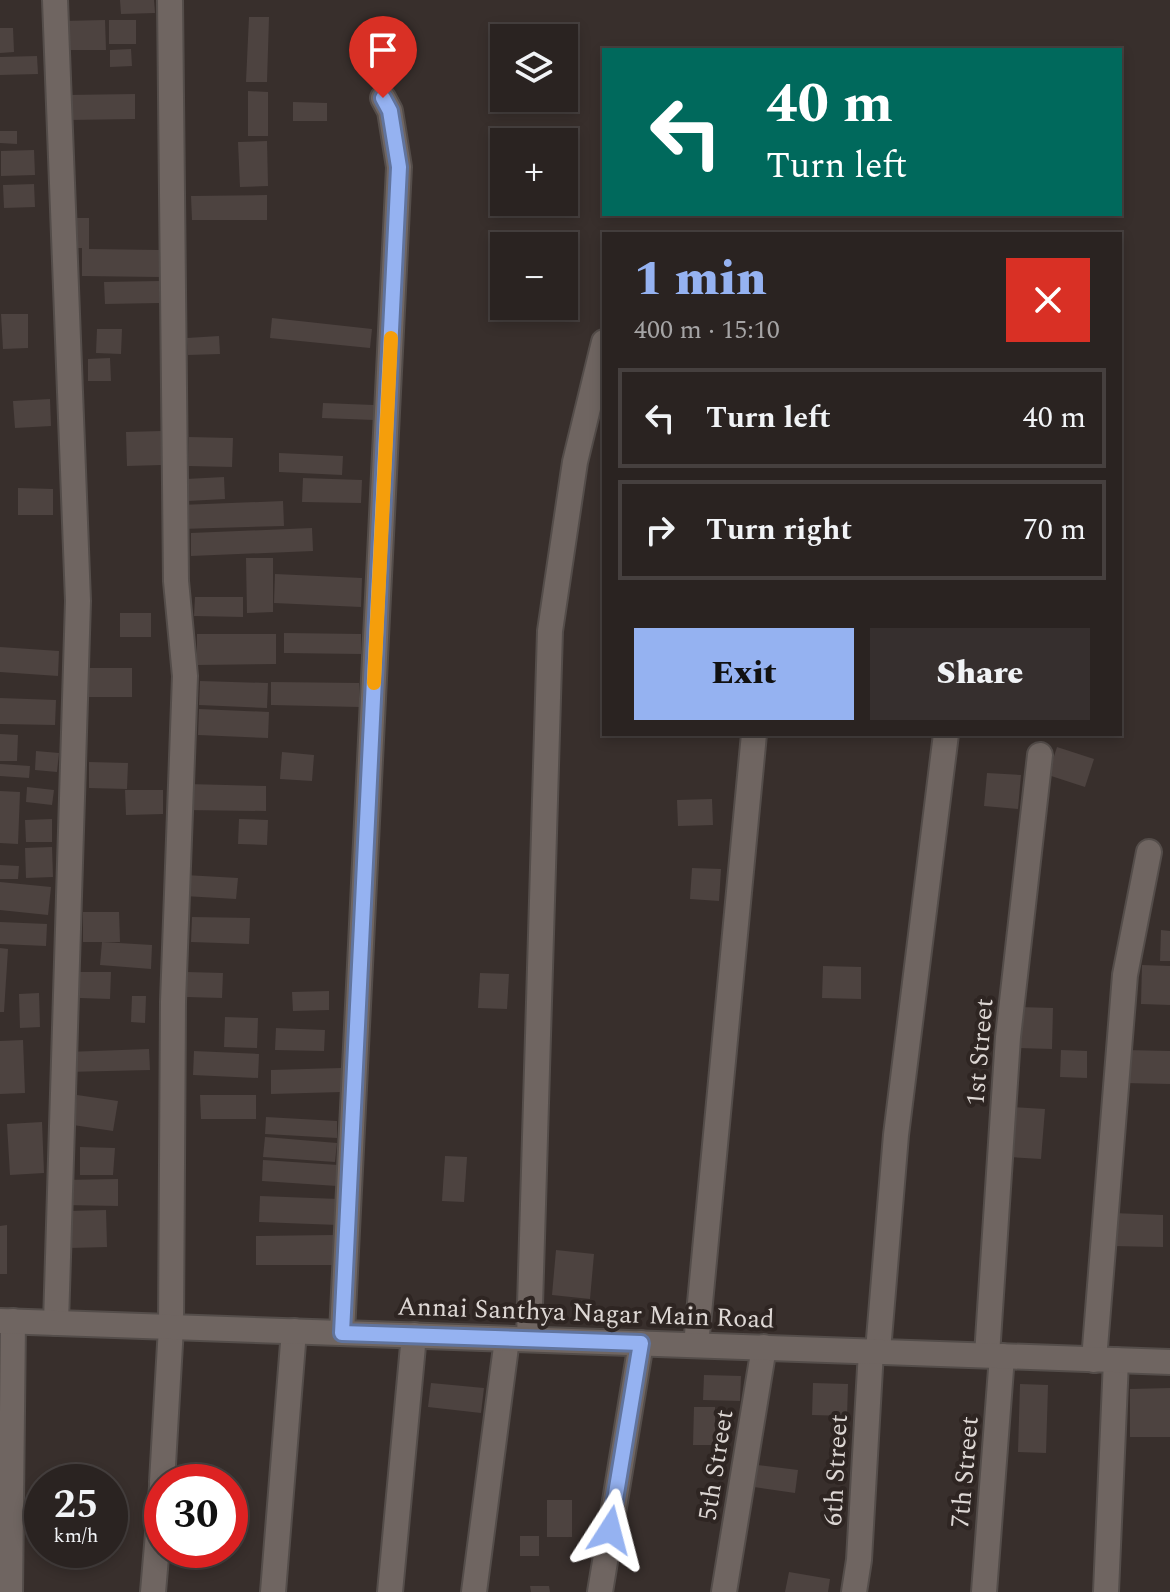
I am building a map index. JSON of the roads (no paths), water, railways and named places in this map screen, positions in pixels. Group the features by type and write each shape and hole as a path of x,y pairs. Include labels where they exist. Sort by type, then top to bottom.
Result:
{"street":[{"path":"55,0 78,601 56,1323"},
{"path":"163,1464 171,1327 173,1002 185,676 176,581 170,0"},
{"path":"342,1333 399,167 390,111 383,98"},
{"path":"474,1592 518,1339 550,631 575,462 602,350"},
{"path":"696,1345 754,736"},
{"name":"6th Street","path":"854,1592 896,1135 946,736"},
{"name":"1st Street","path":"995,1356 1008,1037 1040,755"},
{"path":"1106,1592 1105,1360 1125,975 1149,852"},
{"path":"7,1321 10,1592"},
{"name":"Annai Santhya Nagar Main Road","path":"7,1321 1170,1362"},
{"path":"273,1592 294,1331"},
{"path":"390,1592 414,1335"},
{"path":"600,1592 641,1343"},
{"name":"5th Street","path":"724,1592 764,1347"},
{"name":"7th Street","path":"984,1592 995,1356"},
{"path":"153,1592 155,1568"}]}
